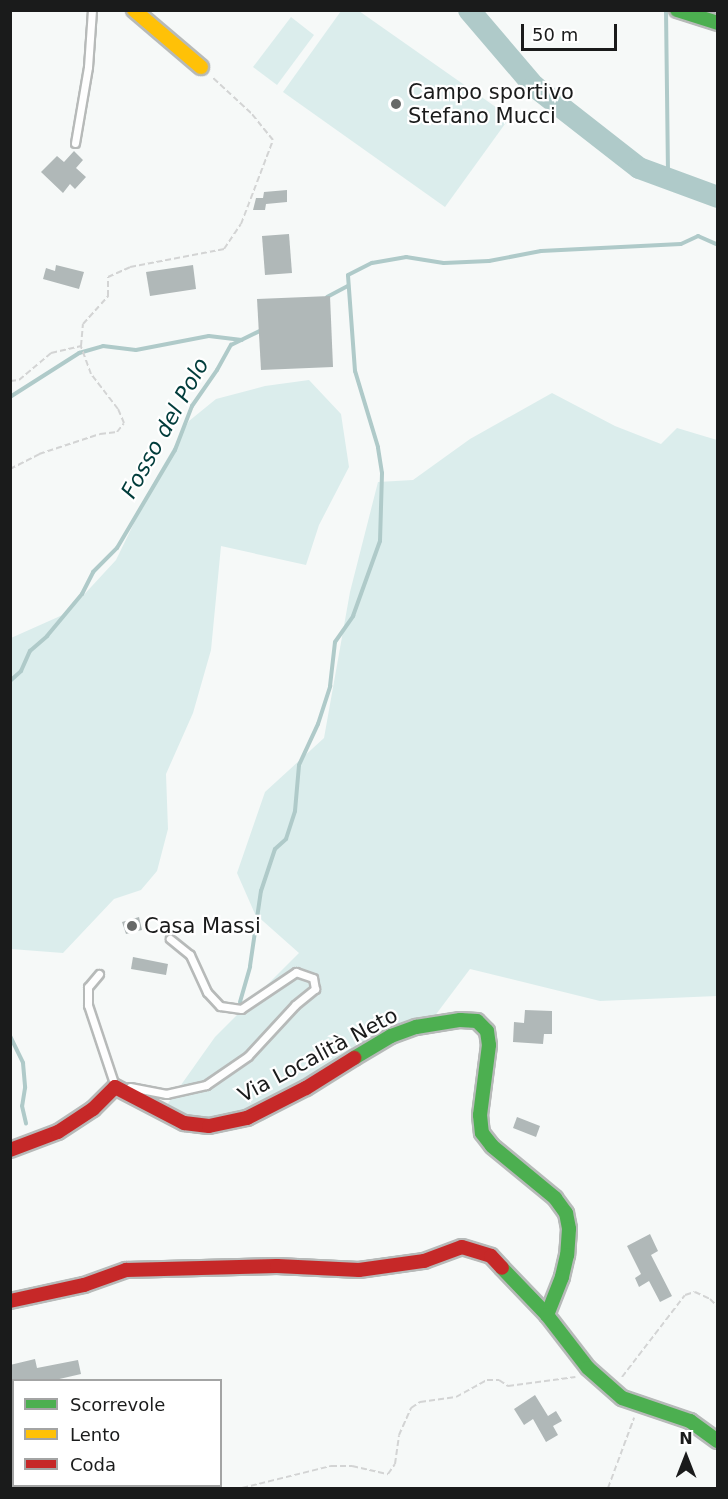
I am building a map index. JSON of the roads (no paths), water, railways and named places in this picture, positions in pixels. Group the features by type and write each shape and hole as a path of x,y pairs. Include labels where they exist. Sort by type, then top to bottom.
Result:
{"street":[{"path":"134,10 201,67"},
{"path":"679,11 717,23"},
{"name":"Via Località Neto","path":"115,1087 184,1123 209,1126 247,1118 306,1088 391,1036 416,1027 460,1020 477,1021 487,1031 489,1045 480,1115 482,1133 492,1146 555,1198 566,1213 569,1229 567,1255 562,1277 548,1315"},
{"path":"10,1150 58,1132 93,1109 115,1087"},
{"path":"10,1301 84,1285 126,1270 277,1266 359,1270 424,1261 462,1247 491,1256 548,1315 570,1346 622,1398 690,1421 717,1441"}],"lane":[{"path":"75,143 88,67 92,10"},
{"path":"99,974 88,987 88,1005 115,1087 122,1085 166,1094 206,1085 248,1056 295,1005 315,989 313,978 296,972 241,1009 220,1006 207,992 190,955 170,939"}],"waterway":[{"path":"469,10 534,86 639,168 718,197"},
{"path":"666,10 668,178"},
{"path":"240,1002 250,966 261,891 275,849 286,839 295,811 299,765 318,724 330,686 335,642 353,616 380,541 382,473 378,447 355,371 348,275 372,263 406,257 444,263 489,261 541,251 681,244 698,236 718,245"},
{"name":"Fosso del Polo","path":"327,297 348,286"},
{"name":"Fosso del Polo","path":"10,681 21,671 30,651 47,636 82,594 93,572 117,548 175,450 192,406 231,345 262,330"},
{"path":"10,397 79,353 103,346 136,350 209,336 242,340"},
{"name":"Fosso del Polo","path":"10,1036 23,1063 25,1088 22,1106 26,1124"}],"place":[{"name":"Campo sportivo Stefano Mucci","path":"396,104"},
{"name":"Casa Massi","path":"132,926"}]}
